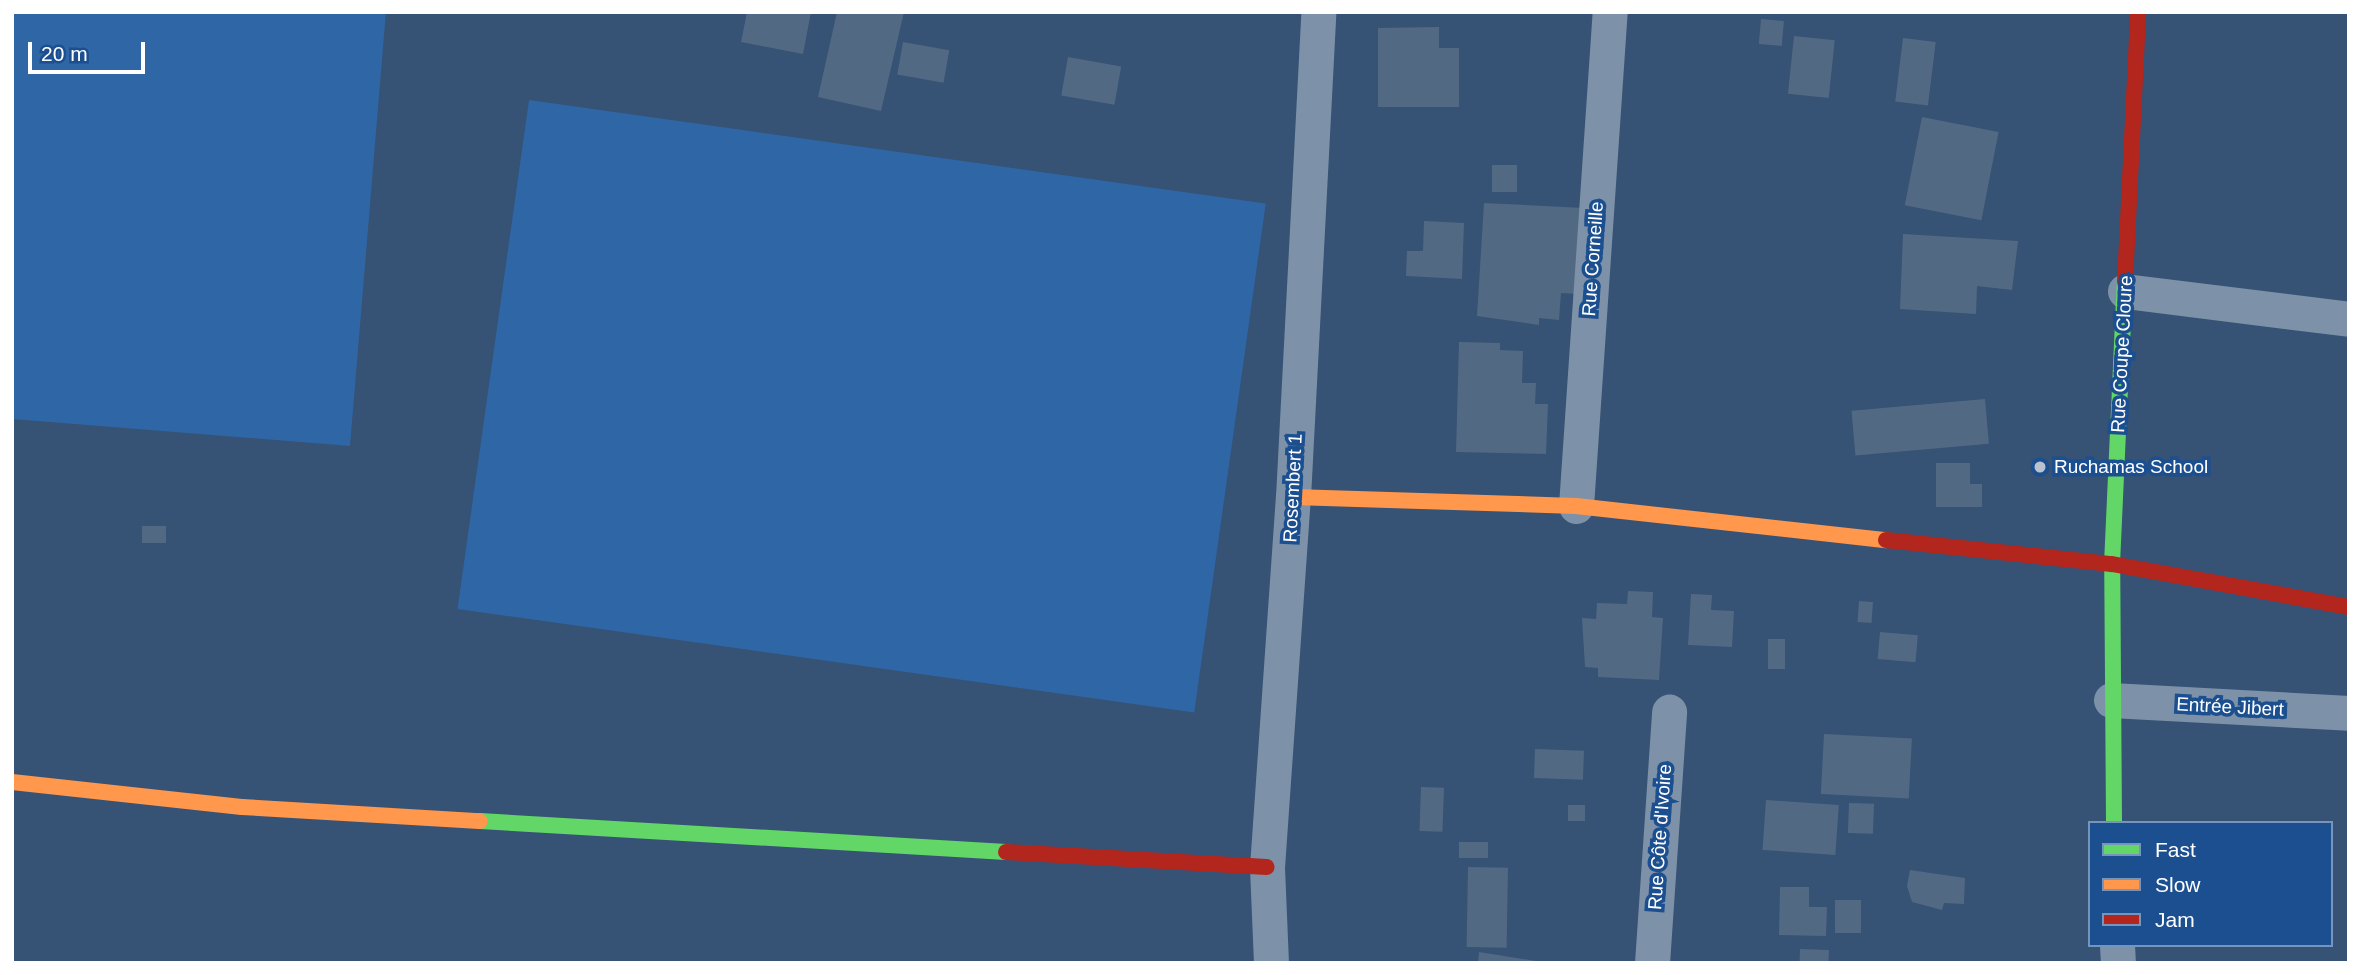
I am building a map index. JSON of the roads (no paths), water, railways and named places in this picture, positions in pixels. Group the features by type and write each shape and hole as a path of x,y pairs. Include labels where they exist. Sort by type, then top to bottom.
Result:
{"street":[{"name":"Rosembert 1","path":"1271,963 1267,867 1293,497 1318,12"},
{"name":"Rue Corneille","path":"1576,506 1610,12"},
{"name":"Rue Coupe Cloure","path":"2114,821 2112,564 2138,12"},
{"path":"2125,291 2349,319"},
{"path":"1293,497 1576,506 2112,564 2349,607"},
{"name":"Entrée Jibert","path":"2111,700 2349,713"},
{"name":"Rue Côte d'Ivoire","path":"1652,963 1669,712"},
{"path":"12,782 242,807 1267,867"}],"place":[{"name":"Ruchamas School","path":"2040,467"}]}
